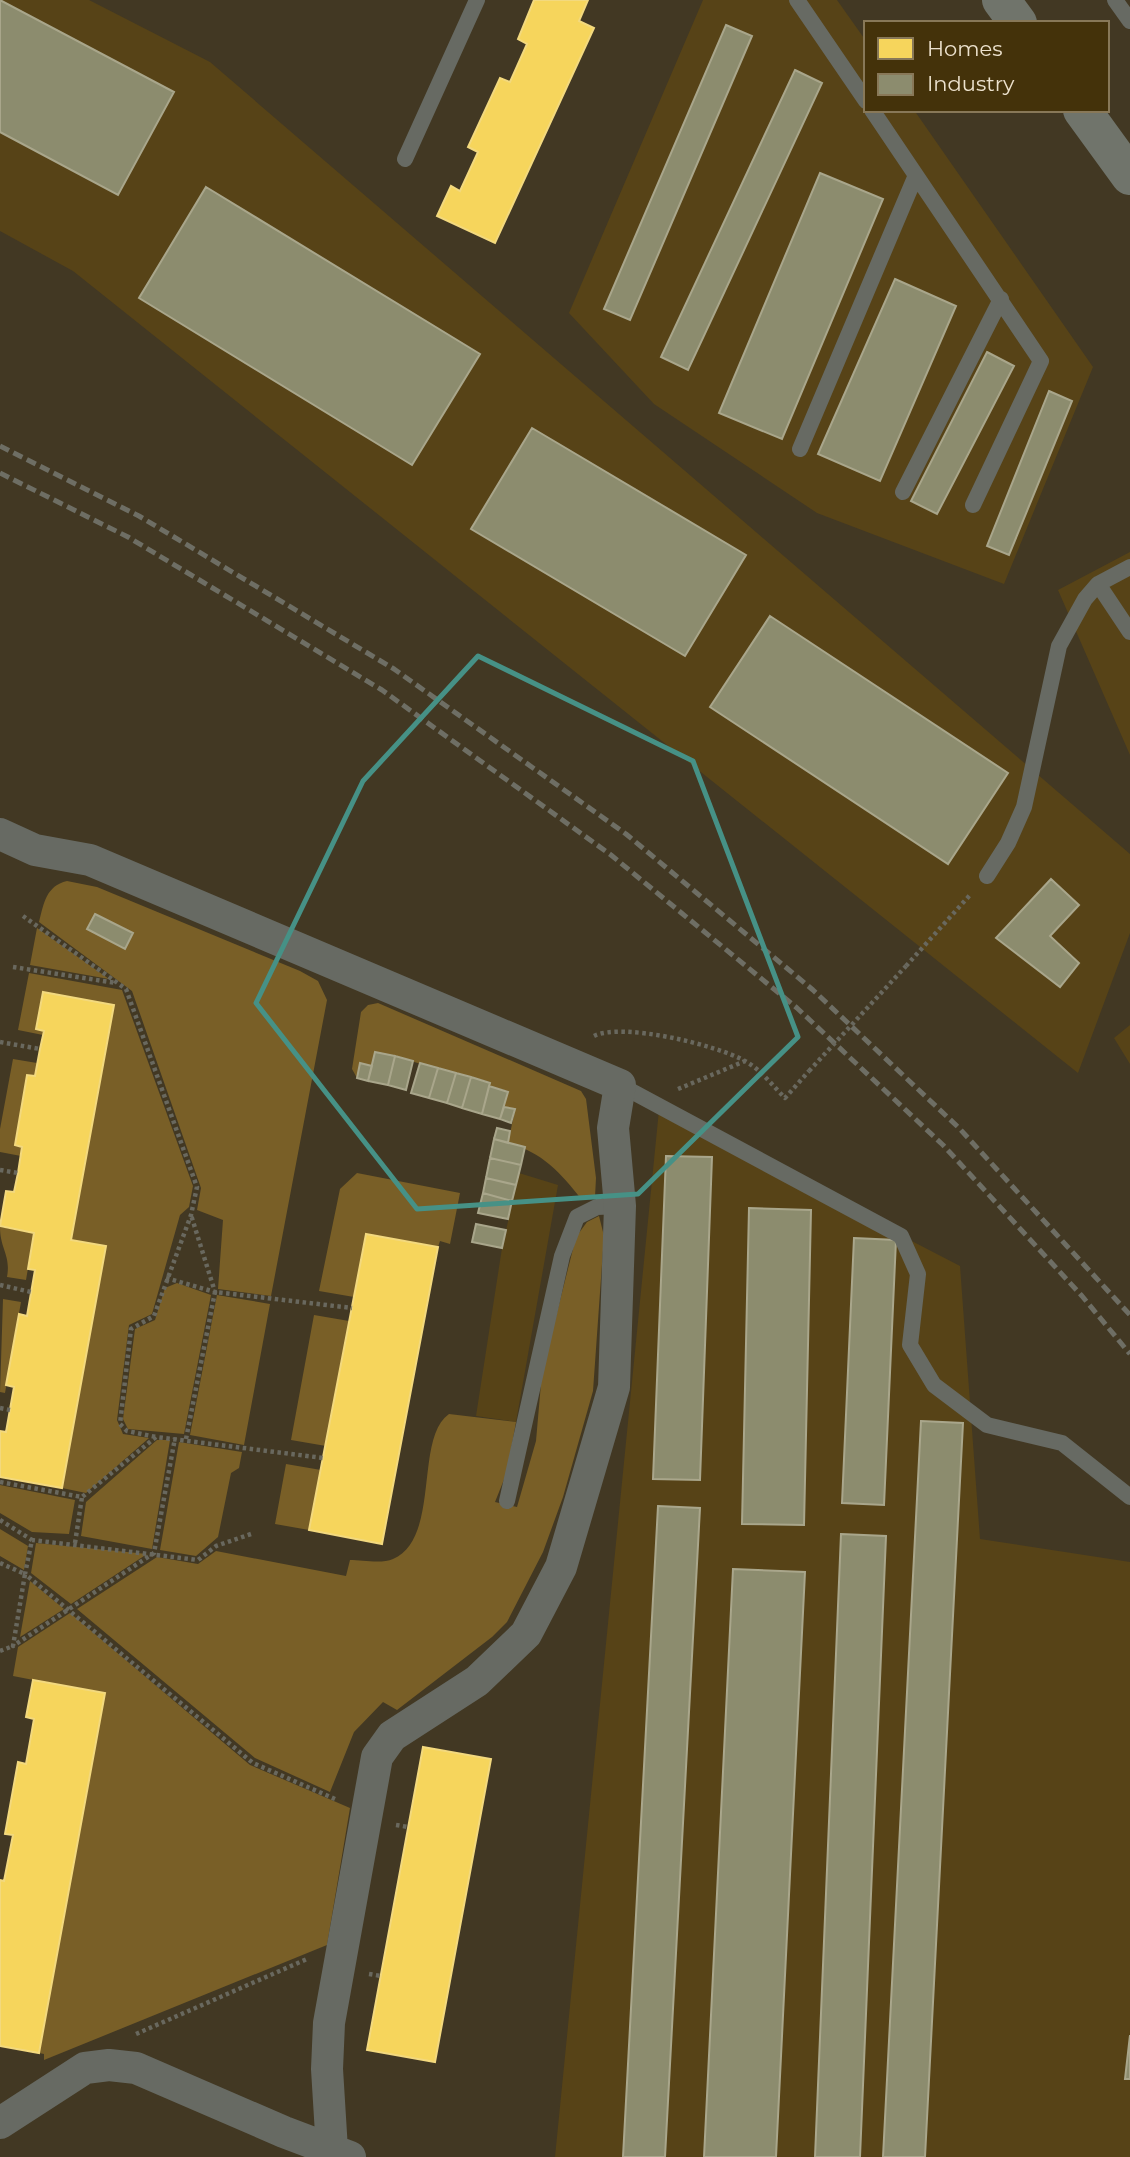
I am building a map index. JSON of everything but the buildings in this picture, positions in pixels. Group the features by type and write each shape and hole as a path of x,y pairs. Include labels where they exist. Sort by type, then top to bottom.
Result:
{"main road":[{"path":"1001,0 1017,21"},
{"path":"1083,112 1130,176"}],"street":[{"path":"0,834 35,850 90,860 620,1085 613,1129 620,1206 614,1387 561,1567 526,1634 477,1681 393,1736 377,1757 329,2023 327,2069 342,2153 284,2133 136,2068 85,2068 0,2123"}],"lane":[{"path":"405,159 477,0"},
{"path":"797,0 864,98"},
{"path":"1115,0 1130,21"},
{"path":"873,112 1041,361 973,505"},
{"path":"800,449 916,175"},
{"path":"903,492 1001,299"},
{"path":"987,876 1008,843 1024,807 1059,646 1085,599 1098,584 1130,567"},
{"path":"1098,584 1130,632"},
{"path":"620,1085 901,1236 918,1274 911,1345 934,1385 987,1425 1062,1443 1130,1497"},
{"path":"507,1501 562,1256 577,1217 597,1207 620,1206"}],"path":[{"path":"589,1038 607,1030 667,1035 746,1061 785,1098 987,876"},
{"path":"23,916 126,989 197,1187 191,1215 154,1316 131,1329 120,1424 127,1431 156,1437 323,1458"},
{"path":"13,967 118,984"},
{"path":"0,1042 40,1049"},
{"path":"663,1106 667,1093 746,1061"},
{"path":"0,1170 18,1173"},
{"path":"186,1439 215,1292 191,1215"},
{"path":"166,1278 215,1292 352,1308"},
{"path":"0,1285 31,1292"},
{"path":"0,1408 10,1410"},
{"path":"75,1543 82,1497 156,1437"},
{"path":"0,1651 13,1646 154,1553 175,1438"},
{"path":"0,1482 82,1497"},
{"path":"0,1520 32,1540 75,1543 198,1560 216,1546 251,1534"},
{"path":"13,1646 32,1540"},
{"path":"0,1563 25,1574 71,1609 253,1763 330,1797"},
{"path":"134,2035 318,1955 339,1958"}],"highlighted area":[{"path":"478,656 693,761 798,1037 638,1194 417,1209 256,1003 363,781"}],"shaded area":[{"path":"0,0 89,0 210,62 1130,854 1130,933 1078,1073 73,271 0,231"},
{"path":"703,0 837,0 864,38 864,112 915,112 1093,367 1004,584 817,513 654,404 569,313"},
{"path":"1130,552 1130,755 1058,590"},
{"path":"67,881 97,887 300,971 318,981 327,1000 271,1296 218,1289 223,1220 197,1210 201,1188 132,991 39,922 50,891"},
{"path":"37,928 109,979 30,965"},
{"path":"29,973 122,990 193,1186 189,1207 180,1215 152,1314 129,1325 117,1420 123,1434 149,1438 86,1493 62,1488 106,1246 71,1240 114,1005 43,992 36,1029 44,1031 43,1035 18,1030"},
{"path":"378,1003 581,1091 586,1099 596,1178 595,1197 582,1200 541,1158 508,1143 515,1110 504,1107 508,1091 489,1086 490,1082 376,1052 372,1066 360,1063 357,1078 352,1069 361,1012 368,1005"},
{"path":"1130,1025 1130,1064 1114,1038"},
{"path":"13,1059 37,1063 35,1076 27,1075 15,1145 22,1147 21,1156 0,1152 0,1129"},
{"path":"659,1110 960,1266 980,1539 1130,1562 1130,2157 555,2157"},
{"path":"357,1173 460,1193 450,1244 440,1241 438,1247 366,1234 354,1297 319,1291 340,1189"},
{"path":"519,1173 558,1185 516,1422 476,1416 502,1248"},
{"path":"599,1216 604,1236 593,1391 563,1497 543,1552 507,1622 492,1637 397,1710 383,1702 354,1732 330,1792 255,1758 77,1609 157,1557 198,1564 216,1551 346,1576 350,1560 378,1562 393,1559 408,1548 417,1531 423,1510 432,1444 439,1426 449,1414 516,1422 507,1472 495,1502 517,1507 536,1441 542,1372 576,1237 587,1222"},
{"path":"0,1227 34,1233 26,1280 7,1277 8,1263"},
{"path":"177,1283 211,1295 184,1434 128,1429 123,1419 135,1329 155,1320 165,1288"},
{"path":"217,1295 270,1304 244,1445 190,1435"},
{"path":"3,1299 21,1302 5,1393 0,1392"},
{"path":"314,1315 349,1321 326,1446 291,1440"},
{"path":"157,1440 170,1440 152,1549 81,1536 86,1502"},
{"path":"179,1442 242,1452 239,1468 231,1473 218,1537 196,1556 160,1550"},
{"path":"286,1464 321,1470 309,1530 275,1524"},
{"path":"0,1485 75,1500 69,1534 32,1532 0,1513"},
{"path":"0,1529 28,1546 24,1570 0,1556"},
{"path":"36,1543 147,1554 71,1604 31,1573"},
{"path":"30,1581 64,1609 20,1637"},
{"path":"70,1613 250,1765 350,1808 327,1945 44,2060 44,2054 39,2053 105,1694 13,1676 18,1647"}],"railway":[{"path":"0,446 139,516 394,669 626,834 813,990 959,1128 1130,1315"},
{"path":"0,473 128,537 382,690 611,855 797,1008 943,1145 1082,1296 1130,1354"}]}
